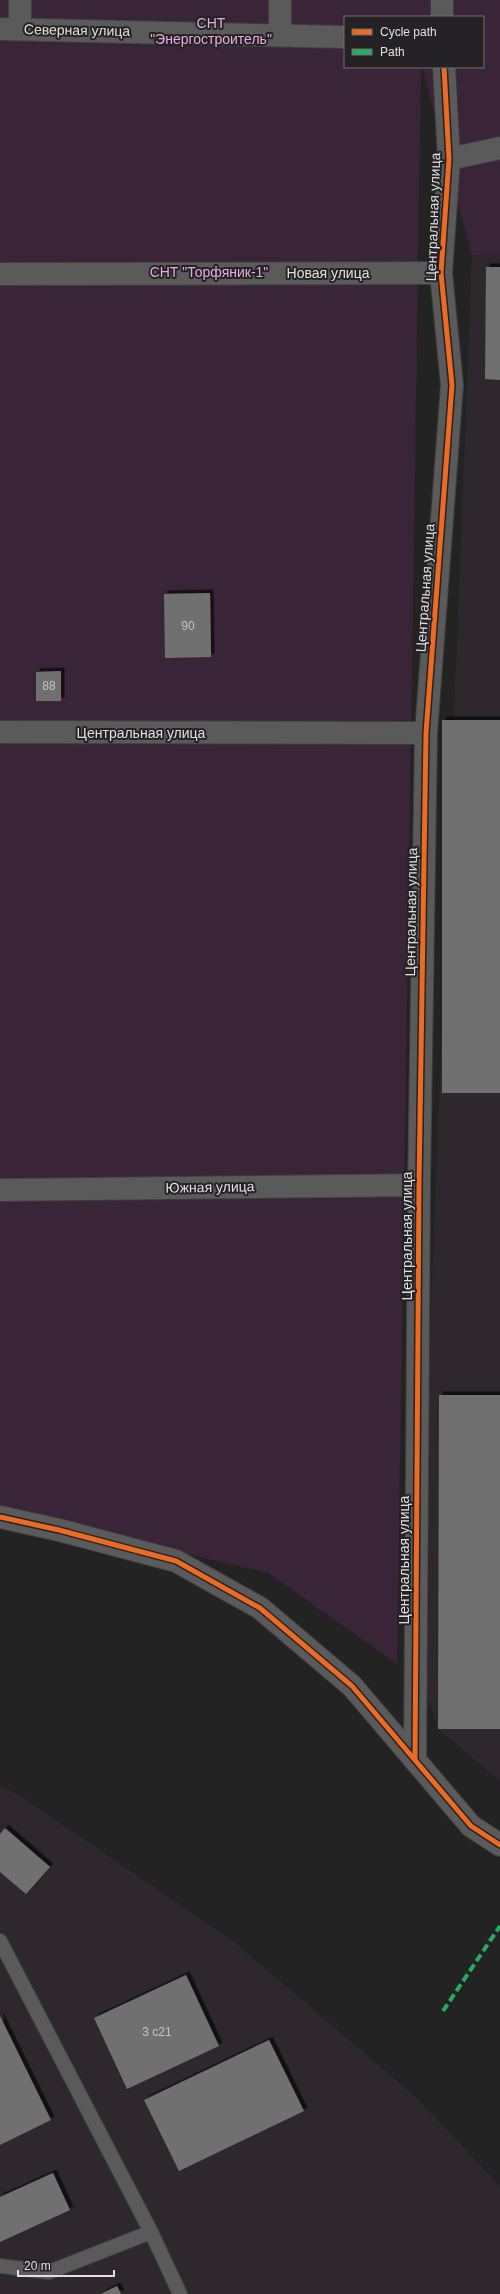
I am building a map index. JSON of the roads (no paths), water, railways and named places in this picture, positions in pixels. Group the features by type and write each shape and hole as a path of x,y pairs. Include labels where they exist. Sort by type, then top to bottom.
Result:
{"street":[{"path":"10,29 20,0"},
{"path":"280,0 280,35"},
{"path":"442,0 442,16"},
{"name":"Северная улица","path":"10,29 344,37"},
{"name":"Центральная улица","path":"415,1760 419,1184 426,733 452,385 441,272 449,159 444,68"},
{"name":"Центральная улица","path":"449,159 500,148"},
{"name":"Новая улица","path":"0,274 441,272"},
{"name":"Центральная улица","path":"0,732 426,733"},
{"name":"Южная улица","path":"0,1190 419,1184"},
{"path":"0,1517 59,1530 176,1561 260,1608 352,1686 471,1826 500,1845"}],"lane":[{"path":"0,1941 151,2232 180,2294"},
{"path":"0,2266 49,2272 151,2232"}],"park label":[{"name":"СНТ \"Энергостроитель\"","path":"211,32"},
{"name":"СНТ \"Торфяник-1\"","path":"209,272"}]}
